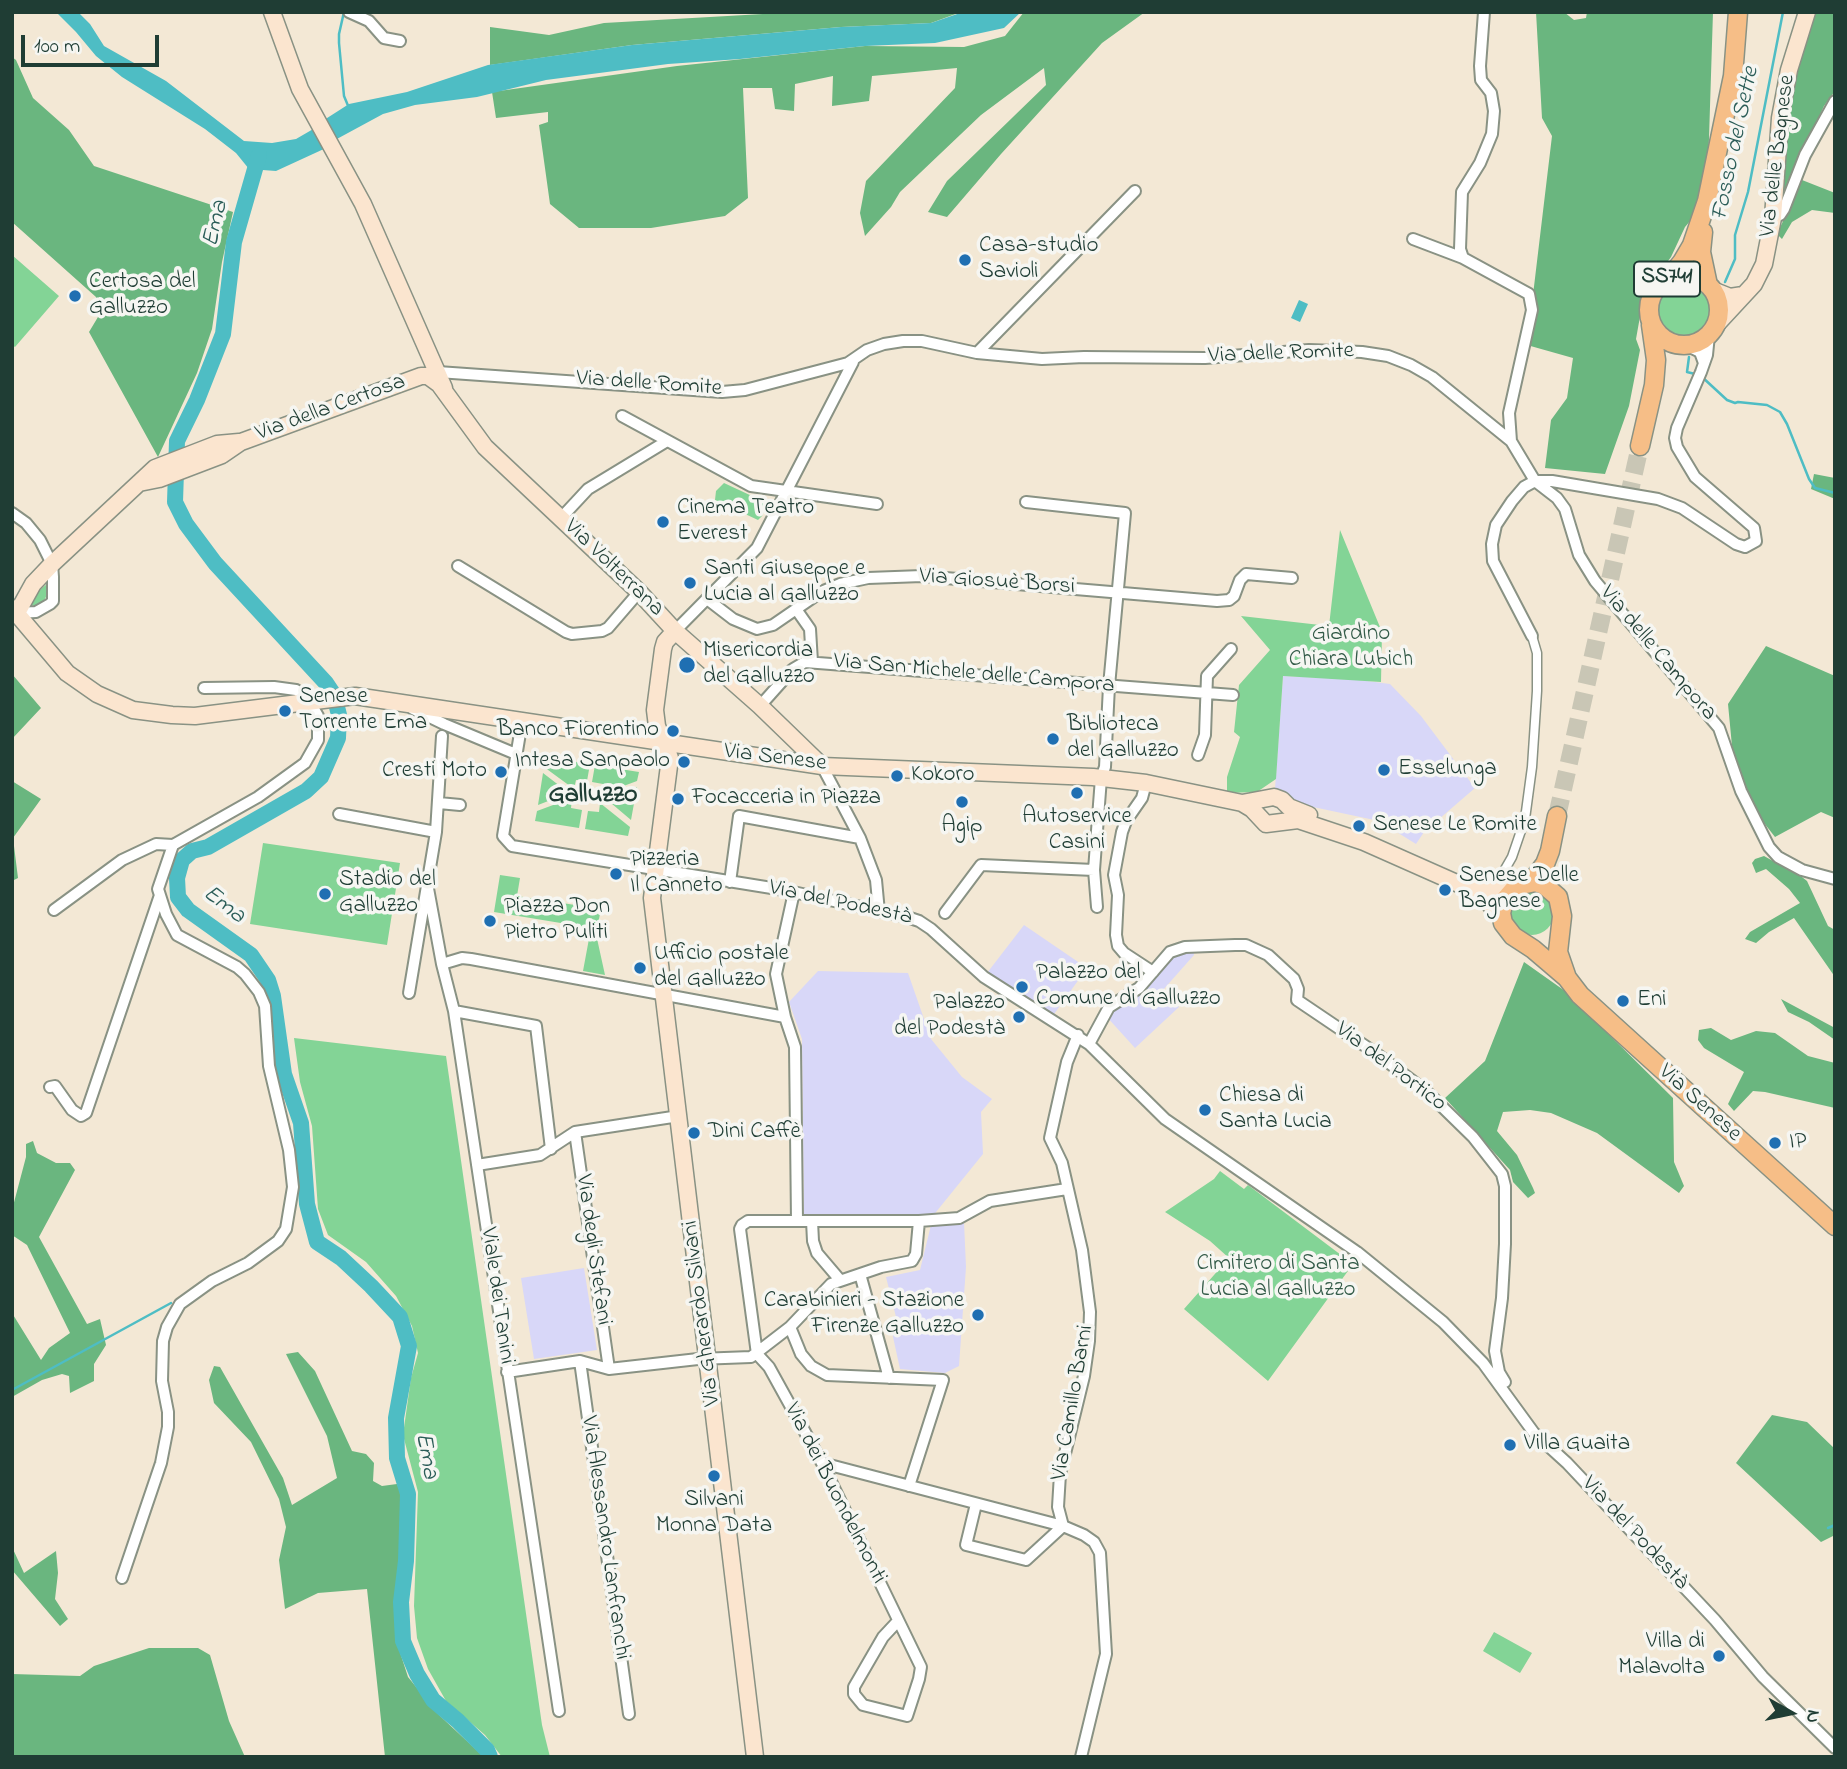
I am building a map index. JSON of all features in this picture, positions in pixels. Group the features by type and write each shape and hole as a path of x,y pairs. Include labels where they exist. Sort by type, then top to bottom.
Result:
{"main road":[{"path":"272,12 293,74 380,238 429,367"},
{"name":"SS741","path":"1640,446 1654,386 1663,363 1685,346 1698,343 1713,330 1719,312 1700,252 1707,201 1733,76 1738,12"},
{"name":"Via delle Bagnese","path":"1713,330 1761,271 1773,218 1780,118 1789,70 1807,12"},
{"name":"SS741","path":"1654,386 1656,360 1648,314 1652,294 1669,278 1692,246 1707,201"},
{"name":"SS741","path":"1669,278 1692,276 1712,288"},
{"path":"1712,288 1730,297 1743,295"},
{"name":"SS741","path":"1651,325 1663,340 1685,346"},
{"name":"Via Volterrana","path":"429,367 434,379 445,390 485,447 639,592 675,631 760,706 822,766"},
{"name":"Via della Certosa","path":"14,610 51,564 139,483 157,473 429,367"},
{"path":"12,590 33,584"},
{"name":"Via Senese","path":"14,610 67,673 97,694 133,710 195,716 349,697 822,766 1101,778 1146,783 1260,806 1277,797 1285,805 1388,842 1428,863 1457,884 1493,890 1535,882 1544,885 1558,897 1561,913 1558,952 1567,978"},
{"name":"Via Gherardo Silvani","path":"675,631 665,642 663,649 655,710 655,720 669,754 669,767 652,898 755,1757"},
{"path":"1281,821 1286,813 1285,805"},
{"name":"Via Senese","path":"1260,806 1266,824 1298,820 1364,842 1457,884 1489,902 1502,918 1507,930 1567,978 1589,1004 1835,1226"},
{"path":"1502,918 1504,901 1517,887 1542,870 1550,851 1557,816"},
{"path":"1519,940 1531,943 1544,940 1554,933 1561,913 1550,851"}],"street":[{"path":"349,12 369,21 384,38 400,41"},
{"path":"1463,258 1460,248 1462,192 1480,163 1492,134 1494,111 1491,93 1481,80 1484,12"},
{"path":"1773,218 1780,215 1784,209 1805,155 1835,101"},
{"path":"977,353 1135,191"},
{"path":"1413,239 1463,258 1529,294 1532,310 1508,413 1511,441"},
{"path":"1493,890 1512,858 1525,818 1532,767 1537,691 1537,653 1532,636 1493,561 1492,544 1496,525 1524,487 1535,481 1552,481 1658,499 1682,508 1736,544 1745,547 1756,541 1754,528 1695,477 1677,447 1675,438 1703,368 1713,330"},
{"name":"Via delle Romite","path":"429,367 722,392 745,390 853,362 867,350 903,341 922,341 977,353 1042,359 1205,358 1309,350 1362,352 1388,356 1432,377 1511,441 1535,481"},
{"path":"1685,346 1700,352 1703,368"},
{"path":"675,631 757,548 853,362"},
{"path":"622,416 751,486 877,504"},
{"path":"561,518 588,489 667,441"},
{"name":"Via delle Campora","path":"1535,481 1557,498 1565,509 1579,555 1595,580 1719,727 1741,792 1769,847 1778,857 1802,870 1835,879"},
{"path":"1026,502 1125,513 1094,870 1097,907"},
{"path":"12,513 34,531 51,564 52,601 42,610 14,610"},
{"path":"458,566 572,634 608,628 639,592"},
{"name":"Via Giosuè Borsi","path":"708,599 733,619 757,629 773,625 821,592 840,584 898,576 1225,601 1234,596 1240,580 1247,574 1292,578"},
{"path":"796,609 812,635 812,662"},
{"path":"1198,755 1205,735 1207,676 1231,649"},
{"name":"Via San Michele delle Campora","path":"760,706 793,669 806,662 1233,695"},
{"path":"54,910 122,860 156,844 173,845 258,797 305,763 315,748 320,732 317,701 302,692 288,688 204,688"},
{"path":"401,703 443,730 516,754 522,721"},
{"path":"409,993 436,832 443,730"},
{"name":"Via del Podestà","path":"516,754 503,836 512,846 794,892 919,921 993,984 1078,1035 1165,1119 1357,1252 1443,1322 1483,1363 1534,1433 1567,1463 1715,1620 1763,1677 1835,1748"},
{"path":"822,766 860,838 876,880 879,912"},
{"path":"1146,783 1142,798 1126,821 1122,832 1114,875 1118,895 1116,935 1118,946 1124,953 1153,972"},
{"path":"439,803 460,805"},
{"path":"338,814 436,832"},
{"path":"730,882 739,816 860,838"},
{"path":"122,1578 162,1464 168,1427 162,1381 163,1341 167,1326 180,1304 212,1281 248,1263 278,1241 286,1229 293,1187 289,1150 268,1066 265,1006 260,992 246,974 177,935 166,914 158,889 173,845"},
{"path":"945,913 981,865 1094,870"},
{"name":"Viale dei Tanini","path":"427,883 454,1011 559,1711"},
{"path":"794,892 776,974 785,1017 795,1047 797,1221"},
{"path":"50,1087 55,1086 72,1110 81,1115 86,1113 160,894"},
{"name":"Via del Portico","path":"1089,1044 1109,1007 1139,988 1165,955 1179,948 1235,945 1257,949 1268,955 1294,979 1298,989 1297,1000 1426,1091 1473,1136 1502,1174 1505,1186 1505,1244 1495,1351 1499,1373 1514,1397 1518,1412"},
{"path":"442,964 462,958 471,959 785,1017"},
{"path":"454,1011 536,1026 551,1149"},
{"name":"Via Camillo Barni","path":"1063,1526 1058,1507 1060,1474 1084,1376 1090,1312 1082,1250 1062,1163 1049,1138 1067,1062 1078,1035"},
{"path":"477,1164 540,1155 575,1132 679,1116"},
{"name":"Via degli Stefani","path":"575,1132 609,1369"},
{"path":"757,1354 740,1229 742,1224 960,1218 990,1201 1067,1189"},
{"path":"811,1221 817,1253 840,1280"},
{"path":"507,1372 580,1361 609,1369 744,1358 757,1354 790,1327 831,1283 912,1261 918,1243 919,1221"},
{"path":"860,1274 888,1378"},
{"path":"790,1327 799,1351 811,1366 827,1375 943,1380 909,1486"},
{"name":"Via dei Buondelmonti","path":"757,1354 769,1367 822,1463 921,1667 907,1716 863,1706 854,1694 854,1687 883,1637 897,1622"},
{"name":"Via Alessandro Lanfranchi","path":"580,1361 629,1714"},
{"path":"822,1463 1063,1526 1094,1542 1100,1553 1106,1654 1081,1757"},
{"path":"976,1504 966,1545 1026,1560 1063,1526"}],"shaded area":[{"path":"1283,676 1352,679 1390,684 1421,716 1475,788 1424,832 1416,844 1379,821 1299,804 1275,789"},
{"path":"1024,925 1087,968 1052,1017 987,973"},
{"path":"1193,948 1194,955 1163,990 1179,1007 1135,1048 1106,1016 1167,959"},
{"path":"818,971 908,973 931,1039 962,1077 992,1099 981,1112 983,1154 932,1217 804,1216 802,1039 789,1002"},
{"path":"964,1222 966,1267 959,1366 945,1373 900,1369 890,1323 896,1317 886,1277 920,1270 931,1225"},
{"path":"584,1268 597,1350 534,1359 521,1278"}],"green space":[{"path":"798,12 961,12 931,23 841,27 632,45 490,65 490,27 549,35 604,23"},
{"path":"1024,12 1145,12 1102,43 947,217 928,212 947,181 1046,85 1044,68 981,115 900,192 891,207 865,236 860,213 866,181 955,88 957,68 872,76 869,101 832,106 833,76 795,84 794,111 775,109 772,88 743,88 748,198 725,216 651,228 579,228 550,204 539,125 548,122 548,112 496,118 492,92 677,66 865,46 964,47 1005,36"},
{"path":"1536,12 1564,12 1574,20 1586,18 1587,12 1713,12 1707,201 1685,227 1671,257 1644,294 1636,339 1640,350 1629,406 1605,474 1545,468 1551,420 1567,398 1573,358 1527,345 1552,136 1542,118"},
{"path":"1813,12 1835,12 1835,91 1824,106 1794,171 1802,180 1835,193 1835,213 1812,210 1792,222 1782,239 1777,234 1784,219 1778,199 1790,94"},
{"path":"12,57 16,60 33,98 69,130 94,166 233,212 212,329 197,373 158,457 89,332 98,317 96,297 12,222"},
{"path":"12,255 59,296 15,347 12,345"},
{"path":"1684,280 1705,289 1714,310 1705,331 1684,340 1663,331 1654,310 1663,289"},
{"path":"1814,474 1835,478 1835,499 1811,489"},
{"path":"724,483 767,503 762,516 758,520 715,500 716,491"},
{"name":"Giardino Chiara Lubich","path":"1340,530 1382,632 1381,682 1283,676 1276,779 1257,792 1227,793 1227,777 1240,737 1234,732 1239,685 1270,650 1241,616 1329,626"},
{"path":"47,584 45,599 33,606 31,604 35,594"},
{"path":"1766,646 1835,676 1835,818 1821,812 1775,837 1750,805 1732,746 1728,704"},
{"path":"12,674 41,708 12,739"},
{"path":"546,757 590,764 587,781 576,780 574,789 544,767"},
{"path":"595,765 639,772 637,781 602,794 603,784 592,782"},
{"path":"543,773 569,793 538,805"},
{"path":"12,781 41,799 13,838 18,878 12,881"},
{"path":"637,787 631,820 605,798"},
{"path":"572,798 571,808 582,810 579,828 535,821 537,811"},
{"path":"600,803 630,827 628,836 585,829 588,811 599,812"},
{"name":"Stadio del Galluzzo","path":"263,843 400,863 387,945 250,924"},
{"path":"1764,856 1807,881 1828,926 1835,930 1835,977 1794,918 1756,943 1745,939 1750,932 1800,903 1789,889 1766,869 1756,873 1752,863"},
{"path":"500,875 520,878 517,896 601,909 596,934 605,975 583,971 591,928 494,912"},
{"path":"1532,891 1547,898 1554,913 1547,928 1532,935 1517,928 1510,913 1517,898"},
{"path":"1524,962 1565,991 1673,1098 1674,1162 1684,1186 1679,1193 1597,1133 1551,1113 1530,1110 1503,1112 1497,1131 1517,1155 1533,1188 1535,1193 1528,1198 1513,1182 1510,1170 1445,1098 1485,1061"},
{"path":"1781,999 1835,1028 1835,1040 1809,1022 1788,1012"},
{"path":"1711,1028 1731,1040 1756,1031 1775,1033 1808,1056 1835,1063 1835,1108 1753,1091 1734,1111 1728,1104 1744,1072 1704,1048 1698,1040 1699,1030"},
{"path":"294,1038 446,1056 542,1725 550,1757 502,1757 485,1735 446,1701 428,1669 417,1638 414,1606 418,1492 403,1435 411,1378 418,1353 412,1326 396,1296 366,1262 328,1235 318,1209 312,1126 300,1082"},
{"path":"33,1141 37,1153 56,1163 70,1163 75,1170 39,1237 87,1324 100,1319 106,1345 94,1364 94,1381 70,1393 69,1376 62,1374 42,1380 12,1397 12,1313 41,1360 49,1348 70,1333 27,1245 12,1235 12,1210 26,1157 26,1144"},
{"name":"Cimitero di Santa Lucia al Galluzzo","path":"1220,1171 1244,1189 1248,1185 1353,1264 1268,1381 1184,1309 1229,1258 1210,1241 1165,1212 1214,1179"},
{"path":"298,1352 315,1371 352,1451 366,1454 374,1463 373,1481 382,1486 397,1484 403,1499 398,1572 398,1646 408,1677 439,1715 484,1757 385,1757 367,1589 318,1593 285,1609 279,1560 286,1527 279,1499 251,1442 214,1403 209,1380 214,1366 220,1367 283,1478 292,1505 337,1478 327,1436 286,1354"},
{"path":"1772,1415 1807,1422 1835,1449 1835,1535 1821,1542 1736,1463"},
{"path":"12,1547 24,1573 56,1551 58,1573 55,1599 68,1619 60,1626 12,1570"},
{"path":"1494,1632 1532,1653 1520,1673 1483,1651"},
{"path":"149,1648 198,1648 210,1655 229,1721 245,1757 12,1757 12,1674 80,1676 94,1666"}],"water":[{"path":"56,12 78,12 90,24 104,46 166,81 244,141 272,143 296,139 315,128 326,148 276,171 249,169 236,153 205,129 122,77 96,56"},
{"path":"963,12 1021,12 1004,28 935,43 865,46 668,64 546,80 477,97 415,105 383,114 335,140 324,120 349,104 407,92 488,65 632,45 841,27 931,23"},
{"path":"1299,300 1308,304 1300,322 1291,318"}],"waterway":[{"path":"344,12 339,43 344,96 349,108"},
{"name":"Fosso del Sette","path":"1725,282 1735,259 1735,235 1748,192 1783,12"},
{"name":"Ema","path":"259,155 234,242 223,334 197,400 177,441 175,502 186,524 215,563 326,683 334,695 339,715 338,738 321,777 306,791 208,847 192,851 182,860 177,878 178,897 188,910 251,955 268,980 273,996 284,1074 301,1123 307,1204 317,1242 341,1258 400,1317 409,1346 396,1418 397,1458 408,1494 406,1561 401,1602 403,1641 417,1674 433,1700 458,1721 487,1750 490,1757"},
{"name":"Fosso del Sette","path":"1689,357 1687,372 1695,374"},
{"name":"Fosso del Sette","path":"1701,376 1727,400 1767,405 1780,412 1815,488 1835,493"},
{"path":"12,1390 171,1303"},
{"path":"1828,1528 1835,1525"}],"tunnel":[{"path":"1557,816 1640,446"}],"place":[{"name":"Casa-studio Savioli","path":"965,260"},
{"name":"Certosa del Galluzzo","path":"75,296"},
{"name":"Cinema Teatro Everest","path":"663,522"},
{"name":"Santi Giuseppe e Lucia al Galluzzo","path":"690,583"},
{"name":"Misericordia del Galluzzo","path":"687,665"},
{"name":"Senese Torrente Ema","path":"285,711"},
{"name":"Banco Fiorentino","path":"673,731"},
{"name":"Biblioteca del Galluzzo","path":"1053,739"},
{"name":"Intesa Sanpaolo","path":"684,762"},
{"name":"Esselunga","path":"1384,770"},
{"name":"Cresti Moto","path":"501,772"},
{"name":"Kokoro","path":"897,776"},
{"name":"Autoservice Casini","path":"1077,793"},
{"name":"Focacceria in Piazza","path":"678,799"},
{"name":"Agip","path":"962,802"},
{"name":"Senese Le Romite","path":"1359,826"},
{"name":"Pizzeria Il Canneto","path":"616,874"},
{"name":"Senese Delle Bagnese","path":"1445,890"},
{"name":"Stadio del Galluzzo","path":"325,894"},
{"name":"Piazza Don Pietro Puliti","path":"490,921"},
{"name":"Ufficio postale del Galluzzo","path":"640,968"},
{"name":"Palazzo del Comune di Galluzzo","path":"1022,987"},
{"name":"Eni","path":"1623,1001"},
{"name":"Palazzo del Podestà","path":"1019,1017"},
{"name":"Chiesa di Santa Lucia","path":"1205,1110"},
{"name":"Dini Caffè","path":"694,1133"},
{"name":"IP","path":"1775,1143"},
{"name":"Carabinieri - Stazione Firenze Galluzzo","path":"978,1315"},
{"name":"Villa Guaita","path":"1510,1445"},
{"name":"Silvani Monna Data","path":"714,1476"},
{"name":"Villa di Malavolta","path":"1719,1656"}],"district":[{"name":"Galluzzo","path":"593,797"}]}
